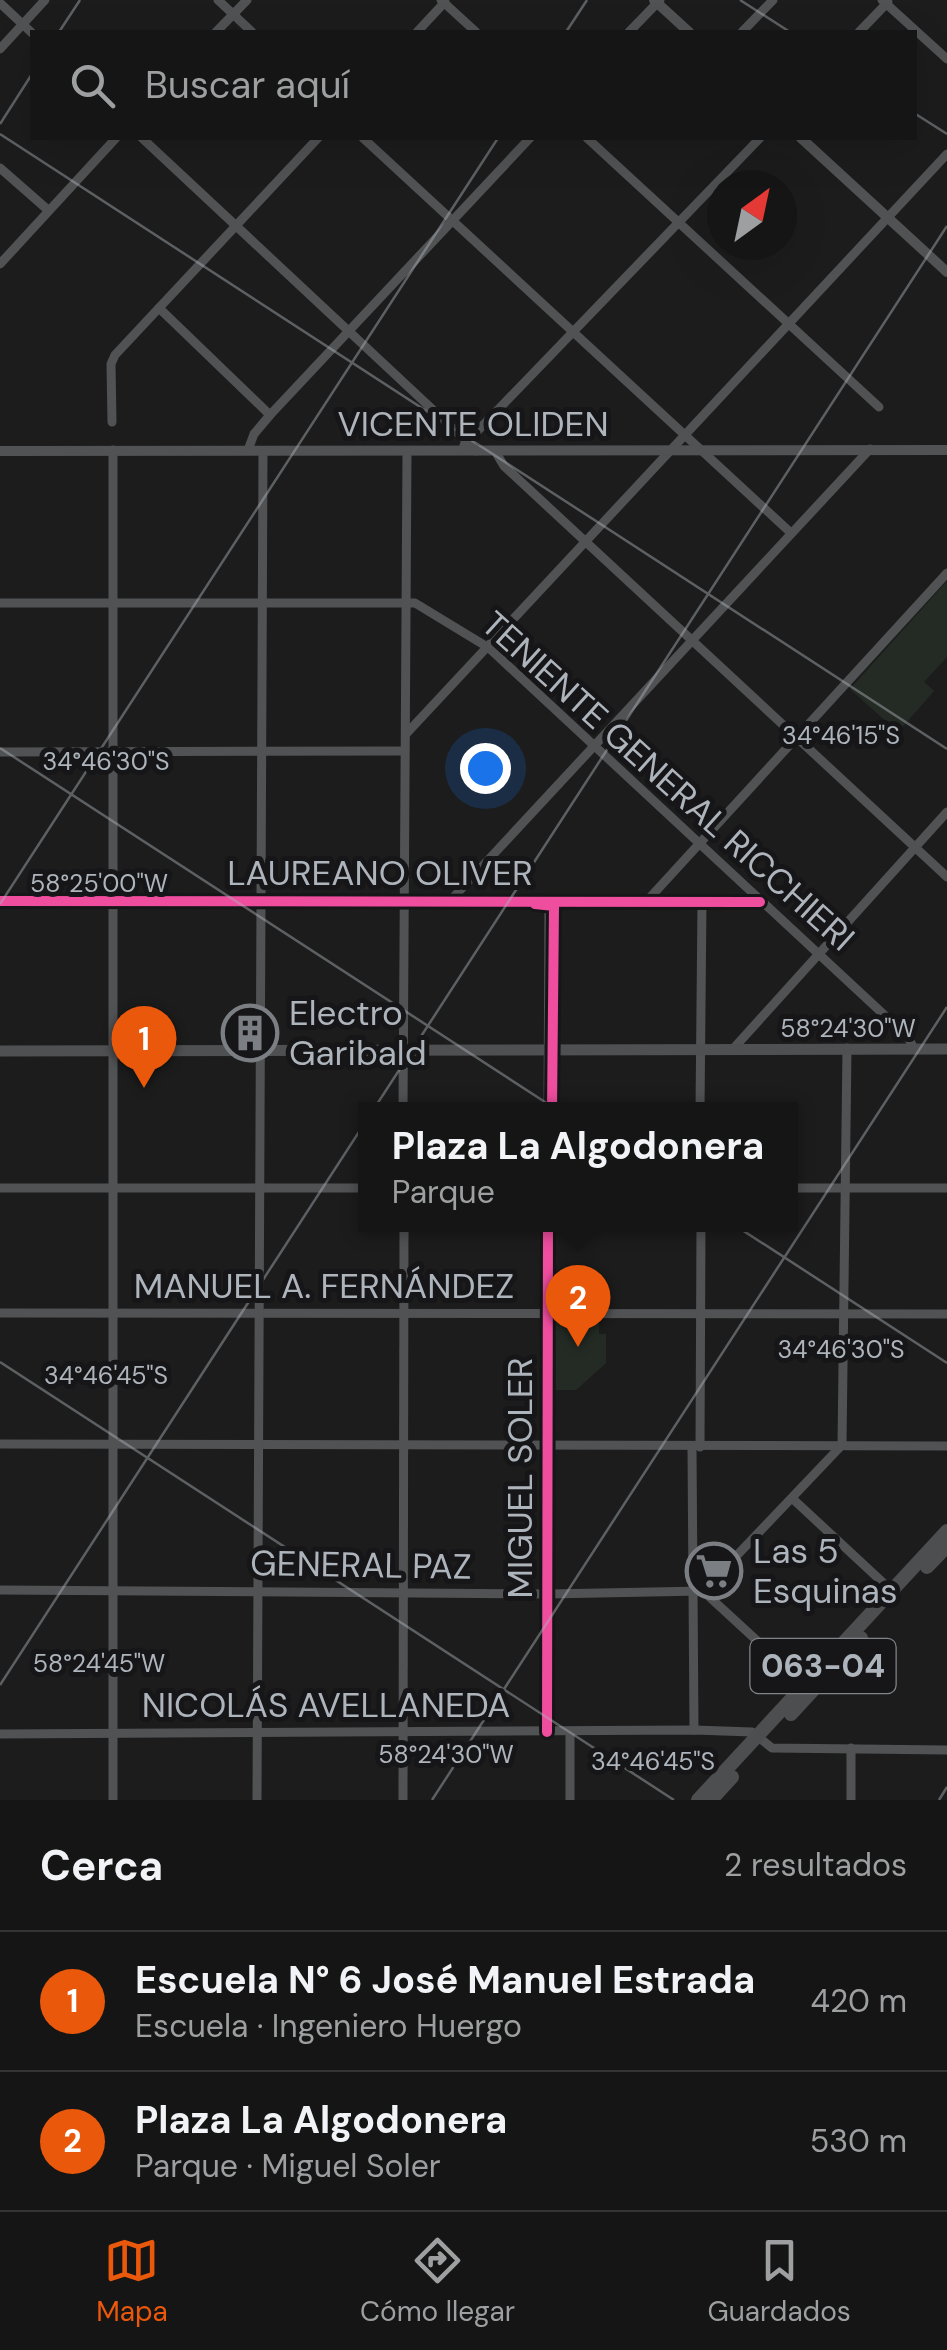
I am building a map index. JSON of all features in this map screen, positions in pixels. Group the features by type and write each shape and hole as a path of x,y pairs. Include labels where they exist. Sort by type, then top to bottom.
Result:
{"main road":[{"path":"0,1051 947,1049"},
{"name":"063-04","path":"711,1800 805,1685 947,1532"},
{"name":"063-04","path":"698,1800 947,1546"}],"street":[{"path":"0,48 45,0"},
{"path":"218,0 250,30"},
{"path":"218,30 247,0"},
{"path":"744,30 773,0"},
{"path":"419,30 444,1 474,30"},
{"path":"631,30 657,1 687,30"},
{"path":"861,30 886,1 916,30"},
{"path":"0,3 30,31"},
{"path":"917,31 947,60"},
{"path":"0,264 114,140"},
{"path":"144,140 348,330 463,447 758,140"},
{"path":"112,422 113,359 316,140"},
{"path":"365,140 791,533"},
{"path":"248,450 254,434 270,415 528,140"},
{"path":"590,140 878,407"},
{"path":"803,140 947,272"},
{"path":"406,734 947,154"},
{"path":"0,168 48,210"},
{"path":"159,308 270,415"},
{"name":"VICENTE OLIDEN","path":"0,451 408,452 463,447 477,451 947,450"},
{"path":"113,450 113,1800"},
{"path":"451,900 870,450"},
{"path":"257,1800 263,451"},
{"path":"494,451 504,466 585,543 947,877"},
{"path":"403,1102 408,452"},
{"path":"645,903 947,573"},
{"name":"TENIENTE GENERAL RICCHIERI","path":"0,603 421,605 490,648 908,1037 914,1049"},
{"path":"0,752 405,751"},
{"path":"733,1049 947,812"},
{"name":"LAUREANO OLIVER","path":"0,901 760,902"},
{"path":"548,1102 549,901"},
{"path":"700,1102 702,902"},
{"path":"698,1592 794,1500 842,1445 847,1048"},
{"path":"0,1188 358,1188"},
{"path":"798,1188 947,1188"},
{"path":"404,1232 404,1800"},
{"name":"MIGUEL SOLER","path":"546,1732 548,1232"},
{"path":"694,1730 701,1232"},
{"name":"MANUEL A. FERNÁNDEZ","path":"0,1313 947,1314"},
{"path":"0,1444 947,1446"},
{"path":"794,1500 892,1591"},
{"name":"GENERAL PAZ","path":"0,1590 698,1592"},
{"path":"698,1592 805,1685"},
{"name":"NICOLÁS AVELLANEDA","path":"0,1734 694,1730 748,1732 772,1748 947,1750"},
{"path":"570,1732 570,1800"},
{"path":"850,1748 851,1800"}],"shaded area":[{"path":"947,581 947,657 924,682 934,691 898,732 850,689"},
{"path":"553,1320 599,1321 599,1334 606,1334 606,1363 576,1390 549,1390"}],"cycle path":[{"path":"0,901 760,902"},
{"path":"535,904 554,906 552,1102"},
{"path":"547,1732 548,1232"}],"place":[{"name":"Electro Garibald","path":"250,1033"},
{"name":"Escuela N° 6 José Manuel Estrada","path":"144,1088"},
{"name":"Plaza La Algodonera","path":"578,1347"},
{"name":"Las 5 Esquinas","path":"714,1571"}]}
